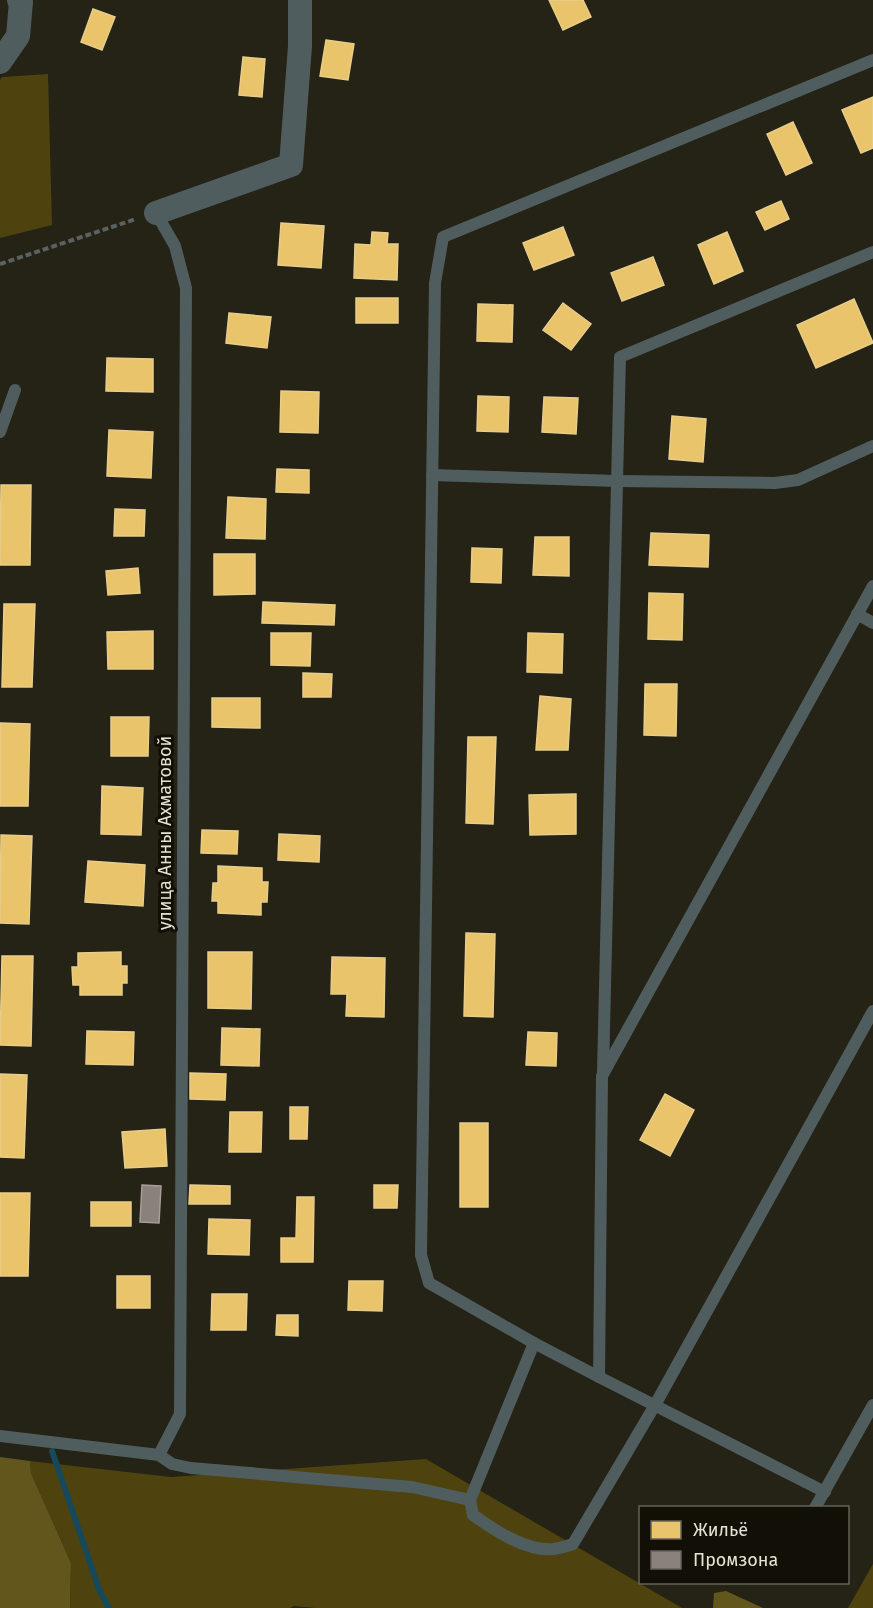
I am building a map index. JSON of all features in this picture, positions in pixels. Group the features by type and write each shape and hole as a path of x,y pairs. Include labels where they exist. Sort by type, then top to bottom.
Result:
{"street":[{"path":"0,62 18,36 21,2 19,0"},
{"path":"156,213 291,165 300,46 300,0"}],"lane":[{"path":"825,1491 534,1343 429,1283 421,1255 435,283 443,237 873,60"},
{"name":"улица Анны Ахматовой","path":"156,213 175,246 186,288 180,1414 159,1455"},
{"path":"599,1377 602,1076 620,357 873,252"},
{"path":"0,432 15,390"},
{"path":"432,475 775,483 798,480 873,446"},
{"path":"602,1076 873,586"},
{"path":"857,614 873,623"},
{"path":"534,1343 470,1500 473,1515 492,1528 523,1544 553,1549 573,1544 654,1405 873,1011"},
{"path":"816,1506 873,1405"},
{"path":"0,1436 159,1455 172,1464 191,1468 412,1487 470,1500"}],"path":[{"path":"0,264 156,213"}],"shaded area":[{"path":"48,74 52,225 0,238 0,80 2,77"},
{"path":"0,1457 30,1461 31,1473 71,1563 70,1608 0,1608"},
{"path":"426,1459 682,1608 315,1608 294,1606 290,1608 70,1608 71,1563 31,1473 30,1461 171,1477"},
{"path":"873,1564 873,1608 848,1608"},
{"path":"726,1591 763,1608 713,1608 714,1593"}],"building: Жильё":[{"path":"549,0 583,0 591,17 563,30"},
{"path":"93,9 115,17 102,50 81,42"},
{"path":"326,40 354,44 348,80 320,76"},
{"path":"243,57 265,59 262,97 239,95"},
{"path":"873,97 873,148 861,153 842,110"},
{"path":"793,122 812,163 786,175 767,134"},
{"path":"781,201 789,219 765,230 756,212"},
{"path":"281,223 324,226 321,268 278,265"},
{"path":"563,227 574,255 534,270 523,243"},
{"path":"372,232 388,233 387,244 398,244 397,280 354,278 355,244 371,245"},
{"path":"727,232 743,271 714,284 698,245"},
{"path":"653,257 664,285 622,301 611,273"},
{"path":"356,298 398,298 398,323 356,323"},
{"path":"854,299 873,343 816,368 797,325"},
{"path":"563,303 591,324 571,350 543,330"},
{"path":"478,304 513,305 512,342 477,341"},
{"path":"229,313 271,317 267,348 226,343"},
{"path":"107,358 153,359 153,392 106,391"},
{"path":"281,391 319,392 318,433 280,432"},
{"path":"478,396 509,397 508,432 477,431"},
{"path":"544,397 578,398 576,434 542,432"},
{"path":"672,416 706,419 703,462 669,459"},
{"path":"109,430 153,432 151,478 107,476"},
{"path":"277,469 309,470 309,493 276,492"},
{"path":"1,485 31,485 30,565 0,565"},
{"path":"228,497 266,499 265,539 226,538"},
{"path":"115,509 145,510 144,536 114,536"},
{"path":"651,533 709,535 708,567 649,565"},
{"path":"535,537 569,537 569,576 533,575"},
{"path":"472,548 502,549 501,583 471,582"},
{"path":"214,554 255,554 255,594 214,595"},
{"path":"138,568 140,593 108,595 106,571"},
{"path":"649,593 683,594 682,640 648,639"},
{"path":"263,602 335,605 334,625 262,623"},
{"path":"4,604 35,604 32,687 2,687"},
{"path":"153,631 153,669 108,669 107,632"},
{"path":"271,633 311,633 310,666 271,665"},
{"path":"528,633 563,634 562,673 527,672"},
{"path":"303,673 332,674 331,697 303,697"},
{"path":"645,684 677,684 676,736 644,735"},
{"path":"540,696 571,699 568,750 536,750"},
{"path":"212,698 260,698 260,728 212,727"},
{"path":"111,717 149,717 148,756 111,756"},
{"path":"0,723 30,724 28,806 0,806"},
{"path":"468,737 496,737 493,824 466,823"},
{"path":"102,786 143,788 141,835 101,834"},
{"path":"576,794 576,834 530,835 529,795"},
{"path":"202,830 238,831 237,854 201,853"},
{"path":"279,834 320,836 319,862 278,860"},
{"path":"1,835 32,836 29,924 0,923"},
{"path":"88,861 145,865 143,906 85,902"},
{"path":"218,866 262,868 262,882 268,882 267,902 261,902 261,915 218,913 218,901 212,901 213,883 218,883"},
{"path":"466,933 495,934 493,1017 464,1016"},
{"path":"121,952 121,966 127,966 127,983 122,983 122,995 80,995 80,985 73,985 72,967 78,967 78,953"},
{"path":"208,952 252,952 251,1009 208,1008"},
{"path":"2,956 33,956 31,1046 0,1045"},
{"path":"332,957 385,958 384,1017 346,1016 347,994 331,994"},
{"path":"222,1028 260,1029 259,1066 221,1065"},
{"path":"87,1031 134,1032 133,1065 86,1064"},
{"path":"528,1032 557,1033 556,1066 526,1065"},
{"path":"190,1073 226,1074 225,1100 190,1099"},
{"path":"0,1074 27,1075 24,1158 0,1157"},
{"path":"665,1094 694,1110 670,1156 640,1140"},
{"path":"290,1107 308,1107 307,1139 290,1139"},
{"path":"230,1112 262,1112 261,1152 229,1152"},
{"path":"460,1123 488,1123 488,1207 460,1207"},
{"path":"165,1129 167,1166 125,1168 122,1132"},
{"path":"190,1185 230,1186 230,1204 189,1204"},
{"path":"374,1185 398,1185 397,1208 374,1208"},
{"path":"0,1193 30,1193 28,1276 0,1276"},
{"path":"297,1197 314,1197 313,1262 281,1262 281,1238 296,1238"},
{"path":"91,1202 131,1202 131,1226 91,1226"},
{"path":"209,1219 250,1220 249,1255 208,1254"},
{"path":"117,1276 150,1276 150,1308 117,1308"},
{"path":"349,1281 383,1281 382,1311 348,1310"},
{"path":"212,1294 247,1294 246,1330 211,1330"},
{"path":"277,1315 298,1315 298,1336 276,1335"}],"building: Промзона":[{"path":"142,1185 161,1186 159,1223 140,1222"}],"waterway":[{"path":"52,1451 100,1592 109,1608"}]}
